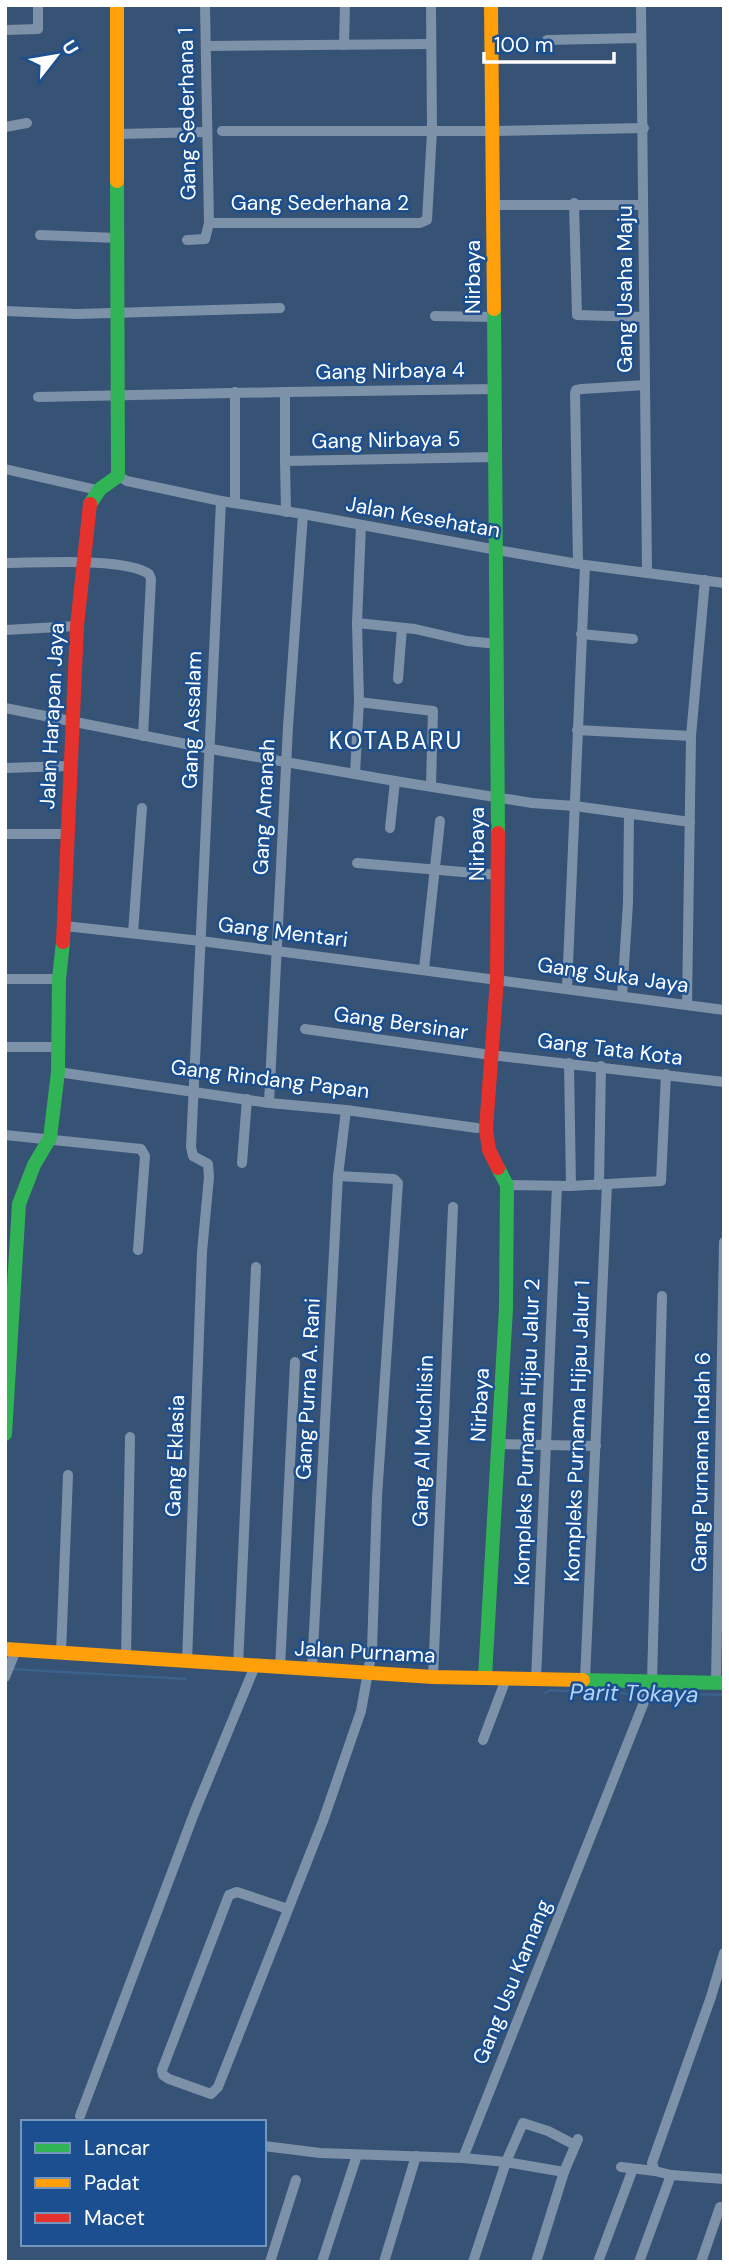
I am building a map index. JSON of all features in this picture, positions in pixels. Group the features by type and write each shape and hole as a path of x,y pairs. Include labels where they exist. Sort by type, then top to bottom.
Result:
{"street":[{"path":"5,30 38,29 38,5"},
{"path":"5,469 97,490 118,476 117,5"},
{"name":"Gang Sederhana 1","path":"205,5 209,223"},
{"path":"344,45 345,5"},
{"name":"Gang Sederhana 2","path":"209,223 424,222 428,213 432,131 431,5"},
{"name":"Nirbaya","path":"485,1677 507,1281 507,1185 481,1129 497,979 498,875 491,5"},
{"name":"Gang Usaha Maju","path":"641,5 647,573"},
{"path":"547,40 641,37"},
{"path":"206,46 431,44"},
{"path":"5,127 27,123"},
{"path":"222,131 644,128"},
{"path":"118,134 207,132"},
{"path":"574,203 578,315 644,317"},
{"path":"494,205 643,205"},
{"path":"187,240 205,239 209,223"},
{"path":"40,235 117,238"},
{"path":"5,311 118,313 280,308"},
{"path":"435,316 494,317"},
{"path":"567,988 582,564 575,393 576,390 582,389 645,385"},
{"name":"Gang Nirbaya 4","path":"38,397 495,389"},
{"path":"235,392 235,503"},
{"path":"285,392 285,461"},
{"name":"Gang Nirbaya 5","path":"286,512 285,461 496,457"},
{"name":"Jalan Kesehatan","path":"118,476 127,481 221,501 497,550 724,583"},
{"name":"Jalan Harapan Jaya","path":"5,1434 19,1204 34,1166 50,1138 58,1072 59,979 65,926 78,626 90,503 97,490"},
{"name":"Gang Assalam","path":"194,1091 221,501"},
{"name":"Gang Amanah","path":"269,1103 286,760 303,514"},
{"path":"355,773 359,702 357,623 361,525"},
{"path":"5,563 83,561 146,571 151,579 143,736"},
{"path":"687,1005 691,736 705,580"},
{"path":"357,623 498,645"},
{"path":"5,630 78,626"},
{"path":"398,679 402,628"},
{"path":"581,635 633,639"},
{"path":"359,702 433,711 431,785"},
{"path":"5,708 211,749 395,781 532,803 575,806 690,822"},
{"path":"577,730 691,736"},
{"path":"5,768 70,766"},
{"path":"390,828 395,781"},
{"path":"133,933 142,808"},
{"path":"622,996 628,904 629,814"},
{"path":"424,969 440,821"},
{"path":"5,834 67,834"},
{"path":"357,863 498,875"},
{"name":"Gang Mentari","path":"65,926 201,940 497,979"},
{"path":"5,979 59,979"},
{"name":"Gang Suka Jaya","path":"497,979 724,1010"},
{"name":"Gang Bersinar","path":"305,1029 491,1055"},
{"path":"5,1047 58,1046"},
{"name":"Gang Tata Kota","path":"491,1055 724,1082"},
{"path":"569,1063 571,1186"},
{"name":"Kompleks Purnama Hijau Jalur 1","path":"586,1680 603,1185 601,1066"},
{"name":"Gang Rindang Papan","path":"58,1072 269,1103 346,1110 481,1129"},
{"path":"507,1185 571,1186 661,1181 666,1074"},
{"name":"Gang Eklasia","path":"187,1662 202,1252 209,1167 205,1161 191,1154 194,1091"},
{"path":"242,1163 247,1099"},
{"name":"Gang Purna A. Rani","path":"312,1669 338,1176 346,1110"},
{"path":"5,1135 50,1138 144,1151 138,1250"},
{"path":"288,1909 237,1892 229,1895 162,2070 163,2075 211,2094 218,2087 323,1821 361,1711 372,1650 382,1411 398,1183 394,1179 338,1176"},
{"name":"Kompleks Purnama Hijau Jalur 2","path":"536,1680 556,1186"},
{"name":"Gang Al Muchlisin","path":"433,1677 453,1207"},
{"name":"Gang Purnama Indah 6","path":"720,1683 724,1242"},
{"path":"238,1666 256,1267"},
{"path":"649,1690 662,1296"},
{"path":"280,1668 295,1362"},
{"path":"126,1658 130,1437"},
{"path":"499,1444 596,1446"},
{"path":"61,1653 68,1475"},
{"path":"5,1677 12,1650"},
{"name":"Jalan Purnama","path":"12,1650 433,1677 586,1680 649,1690 720,1683"},
{"path":"80,2116 195,1811 255,1667"},
{"path":"483,1740 506,1679"},
{"name":"Gang Usu Kamang","path":"463,2158 649,1690"},
{"path":"654,2165 724,1953"},
{"path":"473,2262 506,2162 523,2123 577,2142 564,2172 536,2262"},
{"path":"266,2146 357,2155 463,2158 564,2172"},
{"path":"322,2262 357,2155"},
{"path":"384,2262 416,2156"},
{"path":"598,2262 626,2171 654,2165 670,2175 724,2179"},
{"path":"639,2262 670,2175"},
{"path":"270,2262 296,2180"},
{"path":"701,2262 720,2207"}],"waterway":[{"path":"11,1669 186,1679"},
{"name":"Parit Tokaya","path":"545,1693 551,1690 586,1692 608,1688 625,1694 645,1693"},
{"name":"Parit Tokaya","path":"652,1693 724,1695"}],"traffic: fast":[{"path":"90,504 100,489 118,476 117,181"},
{"path":"494,309 498,833"},
{"path":"5,1434 19,1204 34,1165 50,1138 58,1072 59,979 63,942"},
{"path":"485,1677 506,1308 507,1185 498,1168"},
{"path":"583,1680 724,1683"}],"traffic: slow":[{"path":"117,5 117,181"},
{"path":"491,5 494,309"},
{"path":"5,1649 433,1677 583,1680"}],"traffic: jam":[{"path":"63,942 77,626 90,504"},
{"path":"498,833 497,979 486,1129 489,1150 498,1168"}],"district":[{"name":"KOTABARU","path":"396,741"}]}
